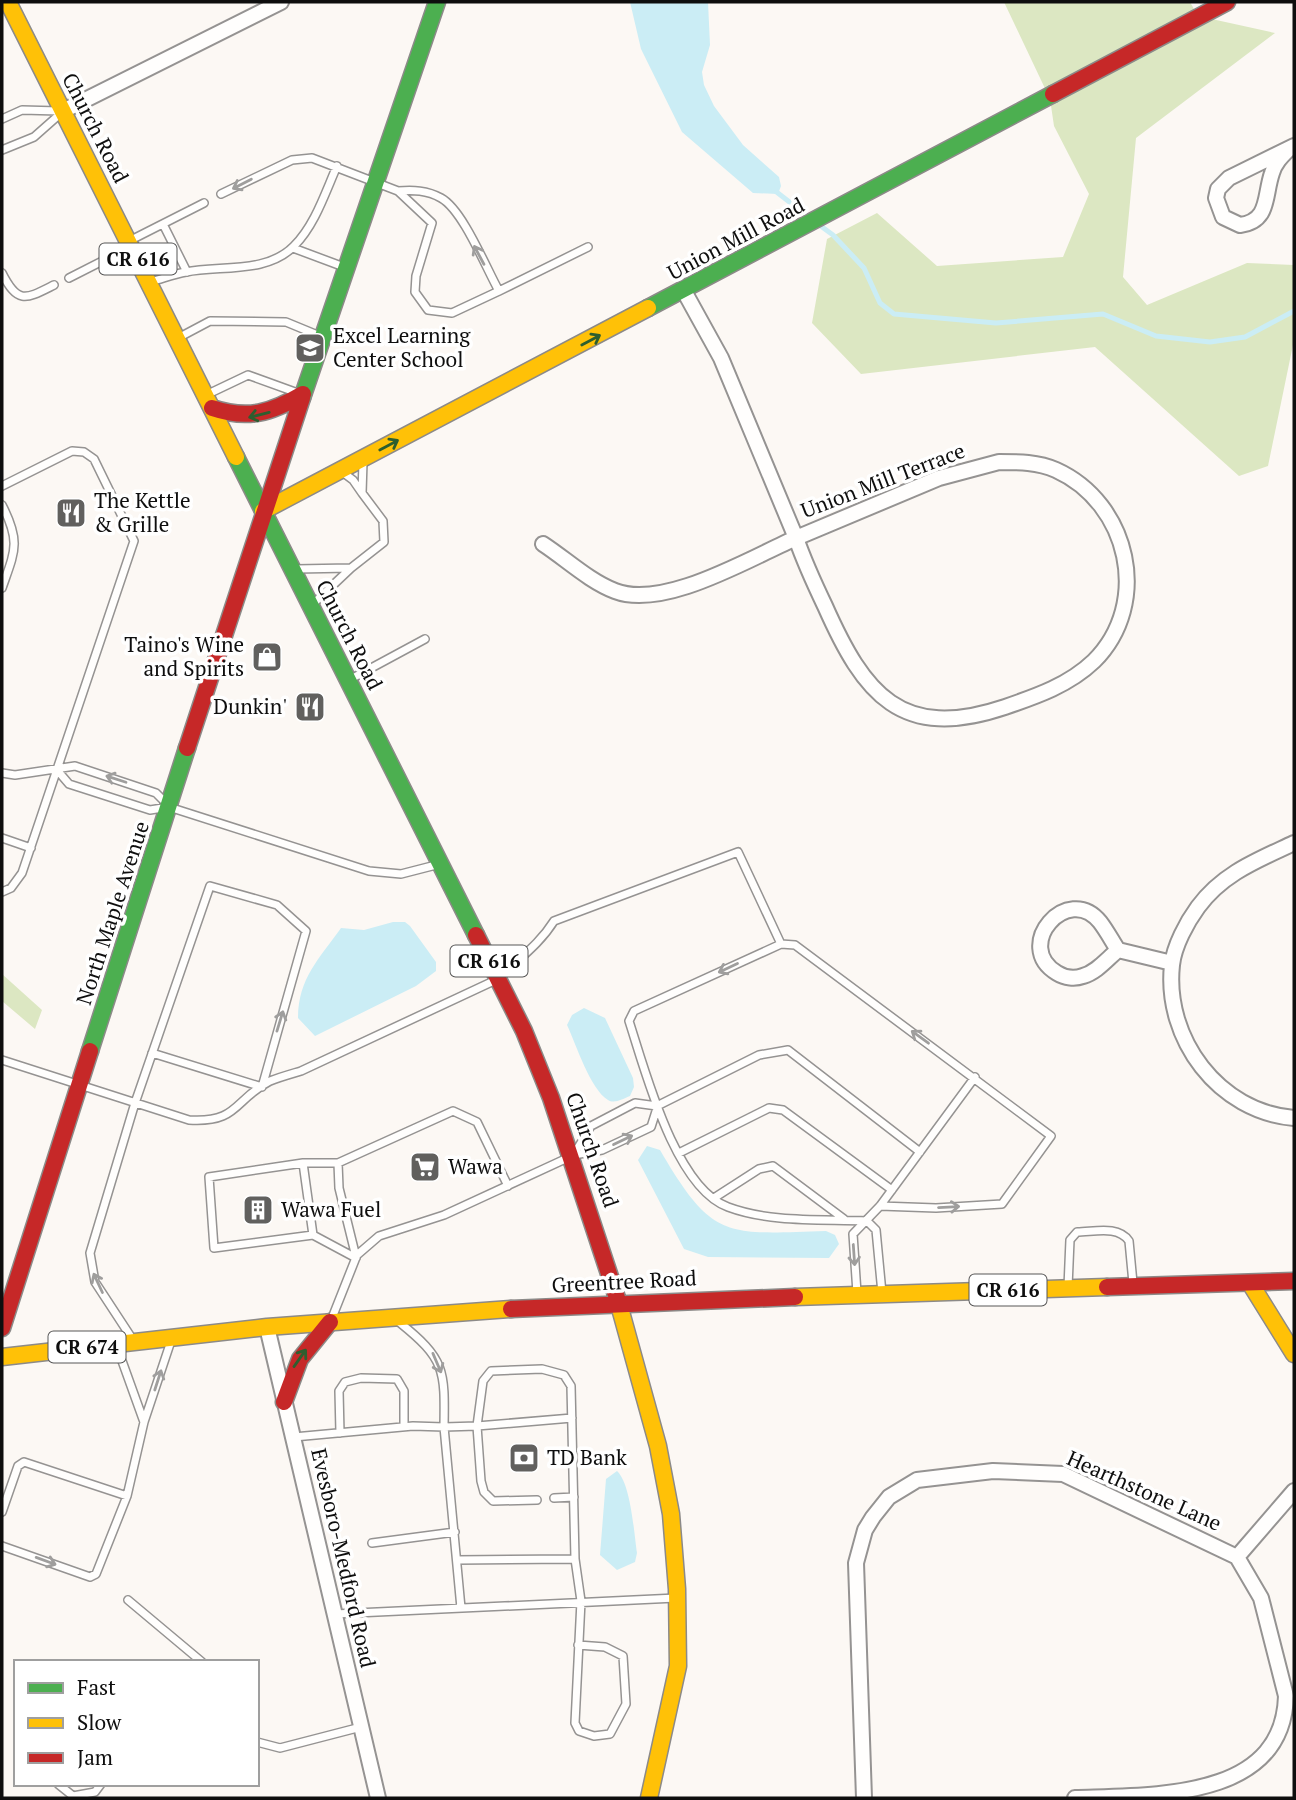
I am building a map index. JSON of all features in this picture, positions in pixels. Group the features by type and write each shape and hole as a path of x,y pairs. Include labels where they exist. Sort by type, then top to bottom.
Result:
{"main road":[{"name":"Church Road","path":"8,2 498,979 554,1098 618,1301"},
{"name":"North Maple Avenue","path":"2,1328 264,511 437,2"},
{"name":"Union Mill Road","path":"264,511 1227,2"},
{"path":"209,401 247,418 265,415 303,394"},
{"name":"Greentree Road","path":"2,1357 267,1327 618,1301 1294,1281"},
{"path":"1251,1283 1294,1354"},
{"path":"618,1301 644,1388 669,1500 677,1598 678,1666 649,1798"},
{"path":"284,1402 289,1375 330,1322"}],"street":[{"path":"63,111 281,2"},
{"path":"1291,148 1272,171 1265,208 1260,217 1240,225 1223,217 1216,198 1222,183 1291,148"},
{"name":"Union Mill Terrace","path":"684,291 721,358 839,642 859,673 886,700 921,716 940,719 979,714 1060,686 1079,674 1101,652 1118,625 1125,604 1128,583 1122,544 1103,508 1073,480 1038,464 999,462 959,471 796,537"},
{"path":"543,544 599,583 616,592 635,595 656,594 694,583 796,537"},
{"path":"1294,843 1238,869 1211,892 1188,923 1172,963 1174,1005 1187,1045 1201,1070 1233,1096 1255,1108 1266,1113 1294,1118"},
{"path":"1118,950 1094,971 1073,978 1063,976 1046,963 1040,942 1042,931 1058,914 1080,910 1100,922 1118,950 1172,963"},
{"name":"Evesboro-Medford Road","path":"267,1327 378,1798"},
{"name":"Hearthstone Lane","path":"864,1798 856,1563 865,1530 889,1497 917,1480 947,1474 1020,1471 1063,1474 1237,1557 1261,1598 1286,1696 1282,1724 1270,1750 1244,1778 1190,1793 1074,1798"},
{"path":"1237,1557 1294,1491"}],"lane":[{"path":"2,119 22,110 63,111"},
{"path":"2,150 34,136 63,111"},
{"path":"221,194 292,160 312,158 398,191 432,223 416,276 415,292 428,310 452,313 588,247"},
{"path":"149,282 187,272 256,265 277,258 293,248 318,209 337,166"},
{"path":"398,191 422,190 443,198 460,220 499,291"},
{"path":"69,278 201,205"},
{"path":"163,224 187,272"},
{"path":"293,248 346,268"},
{"path":"2,273 14,294 28,298 54,285"},
{"path":"177,338 210,321 286,322 322,337"},
{"path":"209,401 248,376 303,394"},
{"path":"2,486 72,451 84,452 94,459 134,541 31,848 18,881 2,892"},
{"path":"362,459 362,493"},
{"path":"311,606 351,568 384,542 383,521 354,480 340,471"},
{"path":"2,505 14,529 16,544 2,584"},
{"path":"293,569 351,568"},
{"path":"348,681 425,639"},
{"path":"2,773 15,775 75,766 156,793 169,807"},
{"path":"57,770 69,784 81,788 150,810 169,807 369,871 409,873 440,863"},
{"path":"2,838 31,848"},
{"path":"2,1060 189,1120 216,1120 234,1112 262,1087 498,979 522,955 541,943 554,921 738,852 780,944"},
{"path":"134,1342 95,1282 90,1253 135,1102 210,886 276,905 306,931 262,1087"},
{"path":"880,1206 936,1208 1002,1204 1051,1136 795,944 780,944 634,1011 629,1021 657,1106 679,1153 700,1188 725,1206 765,1216 867,1221 876,1230 881,1294"},
{"path":"574,1155 591,1126 635,1103 657,1106 759,1055 788,1051 920,1152"},
{"path":"152,1053 262,1087"},
{"path":"857,1295 853,1234 880,1206 975,1077"},
{"path":"330,1322 356,1258 379,1236 444,1215 574,1155 602,1150 651,1127 657,1106"},
{"path":"679,1153 769,1108 783,1110 892,1190"},
{"path":"356,1258 313,1236 214,1248 209,1177 303,1163 338,1163 453,1111 477,1122 508,1186"},
{"path":"303,1163 313,1236"},
{"path":"338,1163 339,1188 356,1258"},
{"path":"714,1198 759,1169 773,1166 845,1220"},
{"path":"1068,1288 1070,1240 1074,1235 1116,1231 1129,1241 1133,1286"},
{"path":"394,1317 435,1356 442,1370 444,1427 461,1608"},
{"path":"2,1546 90,1577 96,1574 127,1496 144,1422 172,1338"},
{"path":"115,1343 144,1422"},
{"path":"537,1500 493,1501 484,1492 477,1426 482,1381 491,1371 542,1369 564,1375 571,1386 575,1559 581,1601 578,1645 575,1723 579,1731 594,1736 610,1734 626,1704 623,1656 605,1647 578,1645"},
{"path":"340,1433 339,1391 345,1382 361,1378 397,1379 404,1391 404,1426"},
{"path":"293,1437 404,1426 477,1426 572,1418"},
{"path":"2,1512 18,1466 24,1462 127,1496"},
{"path":"554,1498 574,1497"},
{"path":"372,1543 455,1532"},
{"path":"457,1560 575,1559"},
{"path":"335,1614 677,1598"},
{"path":"128,1600 198,1660"},
{"path":"259,1743 280,1748 361,1727"},
{"path":"60,1786 73,1796 95,1792 100,1786"}],"green space":[{"path":"1004,2 1190,2 1198,16 1275,33 1136,138 1123,277 1147,305 1247,263 1294,265 1294,340 1268,466 1239,476 1095,347 861,374 812,323 827,239 877,213 937,266 1063,257 1089,194 1054,126 1050,99"},
{"path":"2,974 42,1010 35,1029 2,1001"}],"water":[{"path":"630,2 708,2 710,45 702,72 704,85 714,106 743,145 779,177 781,186 778,194 753,193 682,132 641,49"},
{"path":"393,922 405,922 410,926 436,962 436,971 416,986 315,1036 298,1018 302,991 318,959 341,928 364,930"},
{"path":"584,1008 605,1018 633,1078 634,1087 630,1096 610,1101 601,1094 589,1076 567,1025 572,1015"},
{"path":"647,1146 660,1150 694,1201 709,1216 725,1226 744,1231 826,1231 835,1235 839,1244 829,1258 708,1257 684,1249 638,1160"},
{"path":"617,1471 629,1497 637,1553 635,1562 617,1570 600,1555 606,1479"}],"waterway":[{"path":"774,190 810,218"},
{"path":"818,224 833,235 864,268 880,303 894,314 996,323 1103,314 1156,336 1210,342 1245,337 1294,311"}],"traffic: fast":[{"path":"302,398 437,2"},
{"path":"648,308 1053,94"},
{"path":"236,457 476,935"},
{"path":"90,1051 187,748"}],"traffic: slow":[{"path":"8,2 236,457"},
{"path":"263,511 648,308"},
{"path":"1250,1283 1294,1354"},
{"path":"795,1297 1107,1287"},
{"path":"618,1301 658,1446 671,1514 677,1589 678,1666 649,1798"},
{"path":"2,1357 267,1327 511,1309"}],"traffic: jam":[{"path":"1053,94 1227,2"},
{"path":"212,408 237,414 259,413 303,394"},
{"path":"187,748 302,398"},
{"path":"476,935 524,1031 551,1098 618,1301"},
{"path":"2,1328 90,1051"},
{"path":"1107,1287 1294,1281"},
{"path":"511,1309 795,1297"},
{"path":"284,1402 300,1359 330,1322"}],"place":[{"name":"Excel Learning Center School","path":"310,348"},
{"name":"The Kettle & Grille","path":"71,513"},
{"name":"Taino's Wine and Spirits","path":"267,657"},
{"name":"Dunkin'","path":"310,707"},
{"name":"Wawa","path":"425,1167"},
{"name":"Wawa Fuel","path":"258,1210"},
{"name":"TD Bank","path":"524,1458"}]}
